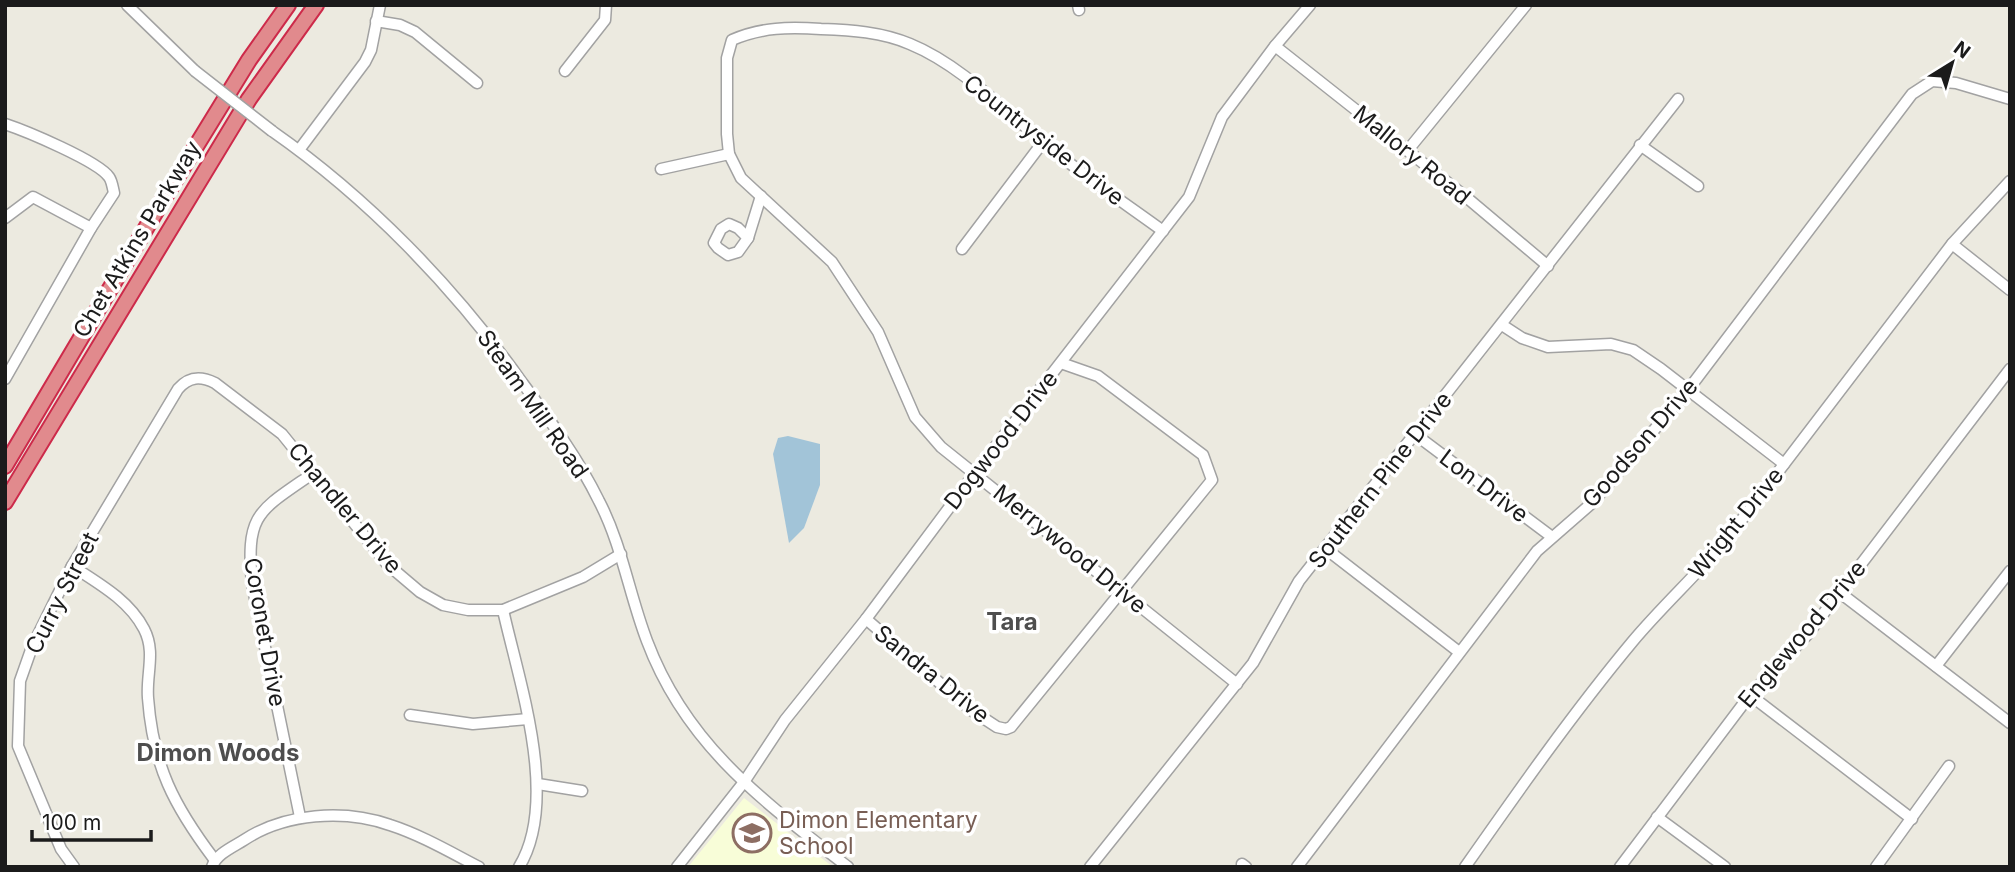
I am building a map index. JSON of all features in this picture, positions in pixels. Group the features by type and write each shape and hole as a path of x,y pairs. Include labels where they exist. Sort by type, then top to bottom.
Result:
{"highway":[{"name":"Chet Atkins Parkway","path":"5,466 248,60 288,5"},
{"name":"Chet Atkins Parkway","path":"5,502 242,111 316,5"}],"street":[{"name":"Steam Mill Road","path":"127,5 195,71 299,150 388,226 511,365 562,439 599,500 621,554 647,641 664,679 695,729 717,756 744,782 848,867"},
{"path":"299,150 365,62 380,5"},
{"path":"565,71 605,20 606,5"},
{"name":"Dogwood Drive","path":"677,867 744,782 785,720 866,619 975,473 1189,197 1222,117 1275,46 1310,5"},
{"path":"1408,150 1526,5"},
{"path":"376,22 400,25 415,32 477,83"},
{"name":"Merrywood Drive","path":"924,51 878,35 840,30 755,30 733,40 727,58 726,86 729,154 741,178 832,262 878,332 915,416 941,447 1237,684"},
{"name":"Mallory Road","path":"1275,46 1408,150 1548,266"},
{"name":"Countryside Drive","path":"924,51 974,85 1043,142 1163,231"},
{"name":"Goodson Drive","path":"1297,867 1537,551 1592,503 1688,390 1912,94 1932,81 1956,83 2010,99"},
{"name":"Southern Pine Drive","path":"1090,867 1253,663 1299,581 1678,99"},
{"path":"5,124 26,131 96,166 109,177 114,193 91,228 5,379"},
{"path":"962,249 1043,142"},
{"path":"1640,145 1698,186"},
{"path":"661,169 729,154"},
{"name":"Wright Drive","path":"1465,867 1599,683 1636,638 1710,559 1952,244 2010,181"},
{"path":"748,238 761,196"},
{"path":"5,218 33,197 91,228"},
{"path":"1952,244 2010,290"},
{"path":"1502,325 1522,338 1548,347 1611,344 1633,350 1784,464"},
{"name":"Sandra Drive","path":"866,619 971,710 997,727 1006,729 1057,673 1212,480 1203,455 1098,376 1061,363"},
{"name":"Englewood Drive","path":"1620,867 1750,695 1807,635 2010,369"},
{"name":"Chandler Drive","path":"144,445 185,381 205,378 237,398 282,434 369,545 419,592 443,605 468,610 503,610 583,577 621,554"},
{"name":"Lon Drive","path":"1416,435 1552,537"},
{"name":"Curry Street","path":"74,867 61,849 18,746 20,681 32,648 72,566 144,445"},
{"name":"Coronet Drive","path":"300,817 252,584 250,536 258,515 312,474"},
{"path":"1326,549 1460,652"},
{"path":"72,566 116,596 145,630 150,651 151,672 148,688 156,754 170,790 213,863 252,834 300,817 367,819 391,825 479,867"},
{"path":"1937,666 2010,571"},
{"path":"1839,592 2010,723"},
{"path":"503,610 528,719 538,784 531,840 519,867"},
{"path":"1750,695 1912,819"},
{"path":"410,715 473,724 528,719"},
{"path":"5,747 18,746"},
{"path":"1876,867 1949,765"},
{"path":"538,784 582,791"},
{"path":"1657,817 1725,867"}],"shaded area":[{"name":"Dimon Elementary School","path":"744,798 833,867 688,867"}],"water":[{"path":"788,436 820,444 820,485 804,528 789,543 773,454 778,438"}],"place":[{"name":"Dimon Elementary School","path":"752,833"}],"district":[{"name":"Tara","path":"1012,622"},
{"name":"Dimon Woods","path":"218,753"}]}
